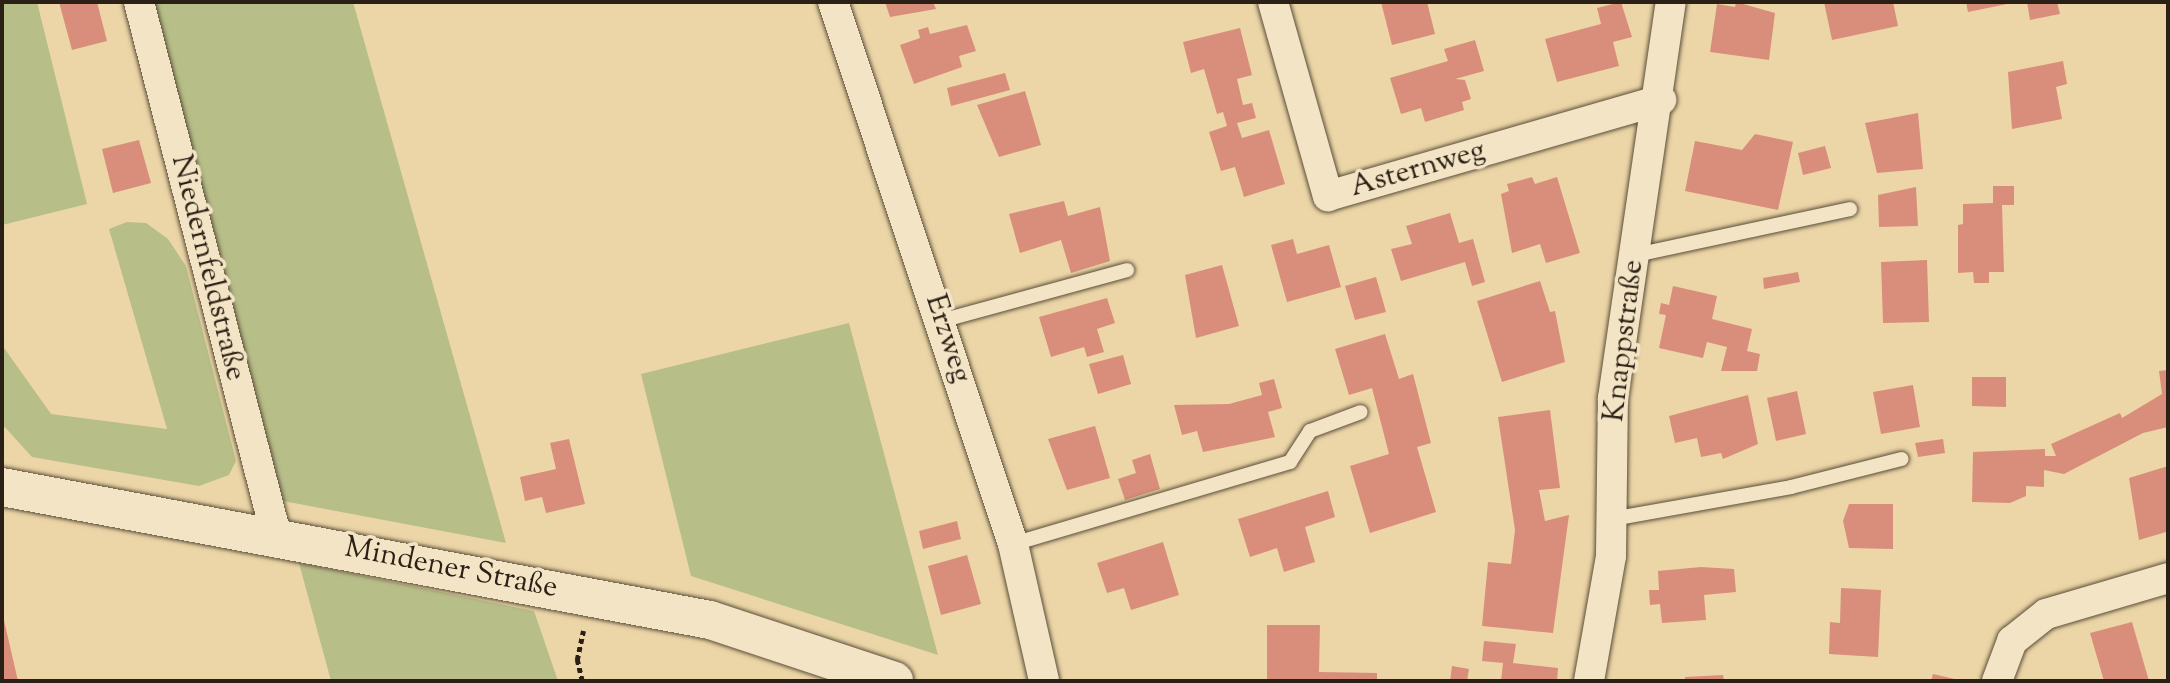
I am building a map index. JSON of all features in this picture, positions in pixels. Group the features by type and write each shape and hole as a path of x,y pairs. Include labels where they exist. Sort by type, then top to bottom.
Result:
{"street":[{"name":"Niedernfeldstraße","path":"139,2 275,535"},
{"name":"Erzweg","path":"833,2 1013,544 1044,681"},
{"name":"Asternweg","path":"1273,2 1328,196 1661,100"},
{"name":"Knappstraße","path":"1589,681 1611,556 1613,398 1661,100 1671,2"},
{"name":"Mindener Straße","path":"2,487 275,535 710,620 894,681"},
{"path":"1997,681 2012,641 2046,614 2168,578"}],"lane":[{"path":"1636,255 1850,209"},
{"path":"941,321 1127,270"},
{"path":"1013,544 1290,462 1310,430 1361,412"},
{"path":"1612,519 1791,487 1902,458"}],"path":[{"path":"582,681 577,660 590,595"}],"green space":[{"path":"2,2 37,2 87,204 2,225"},
{"path":"154,2 353,2 506,543 283,501"},
{"path":"127,222 146,223 168,239 186,266 236,461 229,475 199,486 32,457 2,424 2,345 51,414 167,429 109,229"},
{"path":"849,323 938,655 691,576 641,374"},
{"path":"299,563 534,611 558,681 331,681"}],"building":[{"path":"59,2 97,2 107,41 72,50"},
{"path":"885,2 933,2 936,9 890,17"},
{"path":"1381,2 1427,2 1435,34 1392,45"},
{"path":"1621,2 1632,37 1613,42 1619,66 1557,82 1545,39 1601,24 1597,8"},
{"path":"1736,2 1775,13 1769,60 1710,52 1717,4 1735,7"},
{"path":"1824,2 1893,2 1898,26 1832,40"},
{"path":"1966,2 2012,2 2012,3 1968,12"},
{"path":"2027,2 2057,2 2060,14 2030,20"},
{"path":"967,25 976,51 959,56 962,67 914,84 900,45 920,38 918,30 928,27 930,34"},
{"path":"1240,28 1252,75 1237,79 1243,105 1252,103 1256,118 1237,123 1242,138 1269,130 1285,184 1244,197 1235,167 1221,171 1209,132 1227,126 1223,112 1217,114 1204,69 1191,73 1183,42"},
{"path":"1475,40 1484,71 1455,79 1465,80 1471,99 1462,102 1464,110 1425,122 1421,108 1401,114 1390,78 1448,61 1444,49"},
{"path":"2063,61 2067,84 2056,87 2062,119 2012,129 2008,72"},
{"path":"1005,73 1010,90 951,106 947,88"},
{"path":"1025,91 1041,145 999,157 977,105"},
{"path":"1918,113 1923,169 1877,173 1865,123"},
{"path":"1755,134 1793,142 1778,210 1685,191 1695,141 1742,150"},
{"path":"139,140 151,183 113,193 102,149"},
{"path":"1825,146 1831,168 1803,175 1798,153"},
{"path":"1532,177 1535,184 1557,177 1580,253 1546,263 1540,244 1512,253 1501,194 1509,191 1507,184"},
{"path":"1993,186 2014,186 2014,205 2002,205 2004,272 1989,272 1989,283 1974,283 1973,272 1958,273 1958,225 1963,224 1963,204 1993,203"},
{"path":"1916,187 1918,226 1879,227 1878,195"},
{"path":"1064,201 1068,216 1100,207 1110,261 1071,273 1061,240 1020,253 1009,214"},
{"path":"1450,213 1459,243 1473,239 1485,282 1472,286 1465,262 1401,281 1391,249 1412,244 1406,226"},
{"path":"1293,239 1297,254 1329,245 1341,287 1287,302 1271,245"},
{"path":"1927,260 1929,322 1883,323 1881,262"},
{"path":"1222,265 1239,326 1196,338 1185,275"},
{"path":"1798,272 1800,282 1764,289 1763,278"},
{"path":"1376,277 1386,312 1355,320 1345,286"},
{"path":"1540,281 1550,312 1555,311 1565,362 1502,382 1477,301"},
{"path":"1673,286 1717,296 1712,319 1752,329 1747,351 1760,354 1757,371 1721,371 1727,347 1707,342 1703,358 1659,348 1666,315 1659,314 1661,303 1669,305"},
{"path":"1107,298 1115,323 1097,329 1104,352 1087,357 1084,347 1051,357 1039,317"},
{"path":"1385,334 1399,379 1413,374 1431,443 1417,447 1436,512 1370,533 1350,466 1389,454 1372,388 1349,395 1335,349"},
{"path":"1123,355 1131,384 1098,394 1089,364"},
{"path":"2168,370 2168,427 2143,433 2064,474 2044,470 2044,487 2026,486 2026,496 2010,503 1972,502 1973,452 2045,449 2045,456 2056,456 2051,444 2120,413 2122,418 2162,394 2159,371"},
{"path":"1972,377 2006,377 2006,407 1972,406"},
{"path":"1274,379 1282,408 1268,412 1275,437 1203,452 1197,431 1182,435 1174,405 1229,404 1262,395 1259,383"},
{"path":"1913,385 1920,427 1881,434 1873,392"},
{"path":"1797,391 1806,434 1776,441 1767,398"},
{"path":"1748,395 1758,444 1723,459 1721,453 1701,457 1697,438 1675,443 1669,416"},
{"path":"1550,410 1560,488 1539,490 1545,521 1569,515 1553,633 1482,626 1488,562 1511,564 1515,530 1498,417"},
{"path":"1095,426 1110,478 1067,490 1048,439"},
{"path":"569,439 585,504 546,513 542,497 525,501 520,477 556,469 550,443"},
{"path":"1943,439 1945,453 1918,457 1915,443"},
{"path":"1150,454 1160,489 1125,500 1118,479 1136,473 1132,460"},
{"path":"2168,466 2168,537 2166,532 2139,540 2129,478"},
{"path":"1328,491 1335,517 1305,527 1315,562 1284,572 1277,548 1250,557 1238,519"},
{"path":"1849,504 1893,504 1893,549 1849,548 1843,521"},
{"path":"957,521 961,539 923,549 919,531"},
{"path":"1163,542 1179,595 1131,610 1124,588 1107,593 1097,563"},
{"path":"967,555 981,604 941,615 928,566"},
{"path":"1701,567 1734,569 1736,592 1704,595 1706,620 1662,623 1660,604 1650,605 1649,590 1659,590 1658,571"},
{"path":"1841,588 1881,590 1878,657 1829,654 1830,622 1840,623"},
{"path":"3,616 18,681 2,681"},
{"path":"2132,622 2149,681 2104,681 2090,633"},
{"path":"1267,625 1320,625 1319,672 1377,673 1377,681 1267,681"},
{"path":"1484,641 1516,644 1513,663 1558,668 1557,681 1501,681 1503,663 1482,661"},
{"path":"1452,666 1469,669 1467,681 1450,681"},
{"path":"1933,674 1959,680 1959,681 1931,681"},
{"path":"1723,675 1724,681 1685,681 1685,677"}]}
